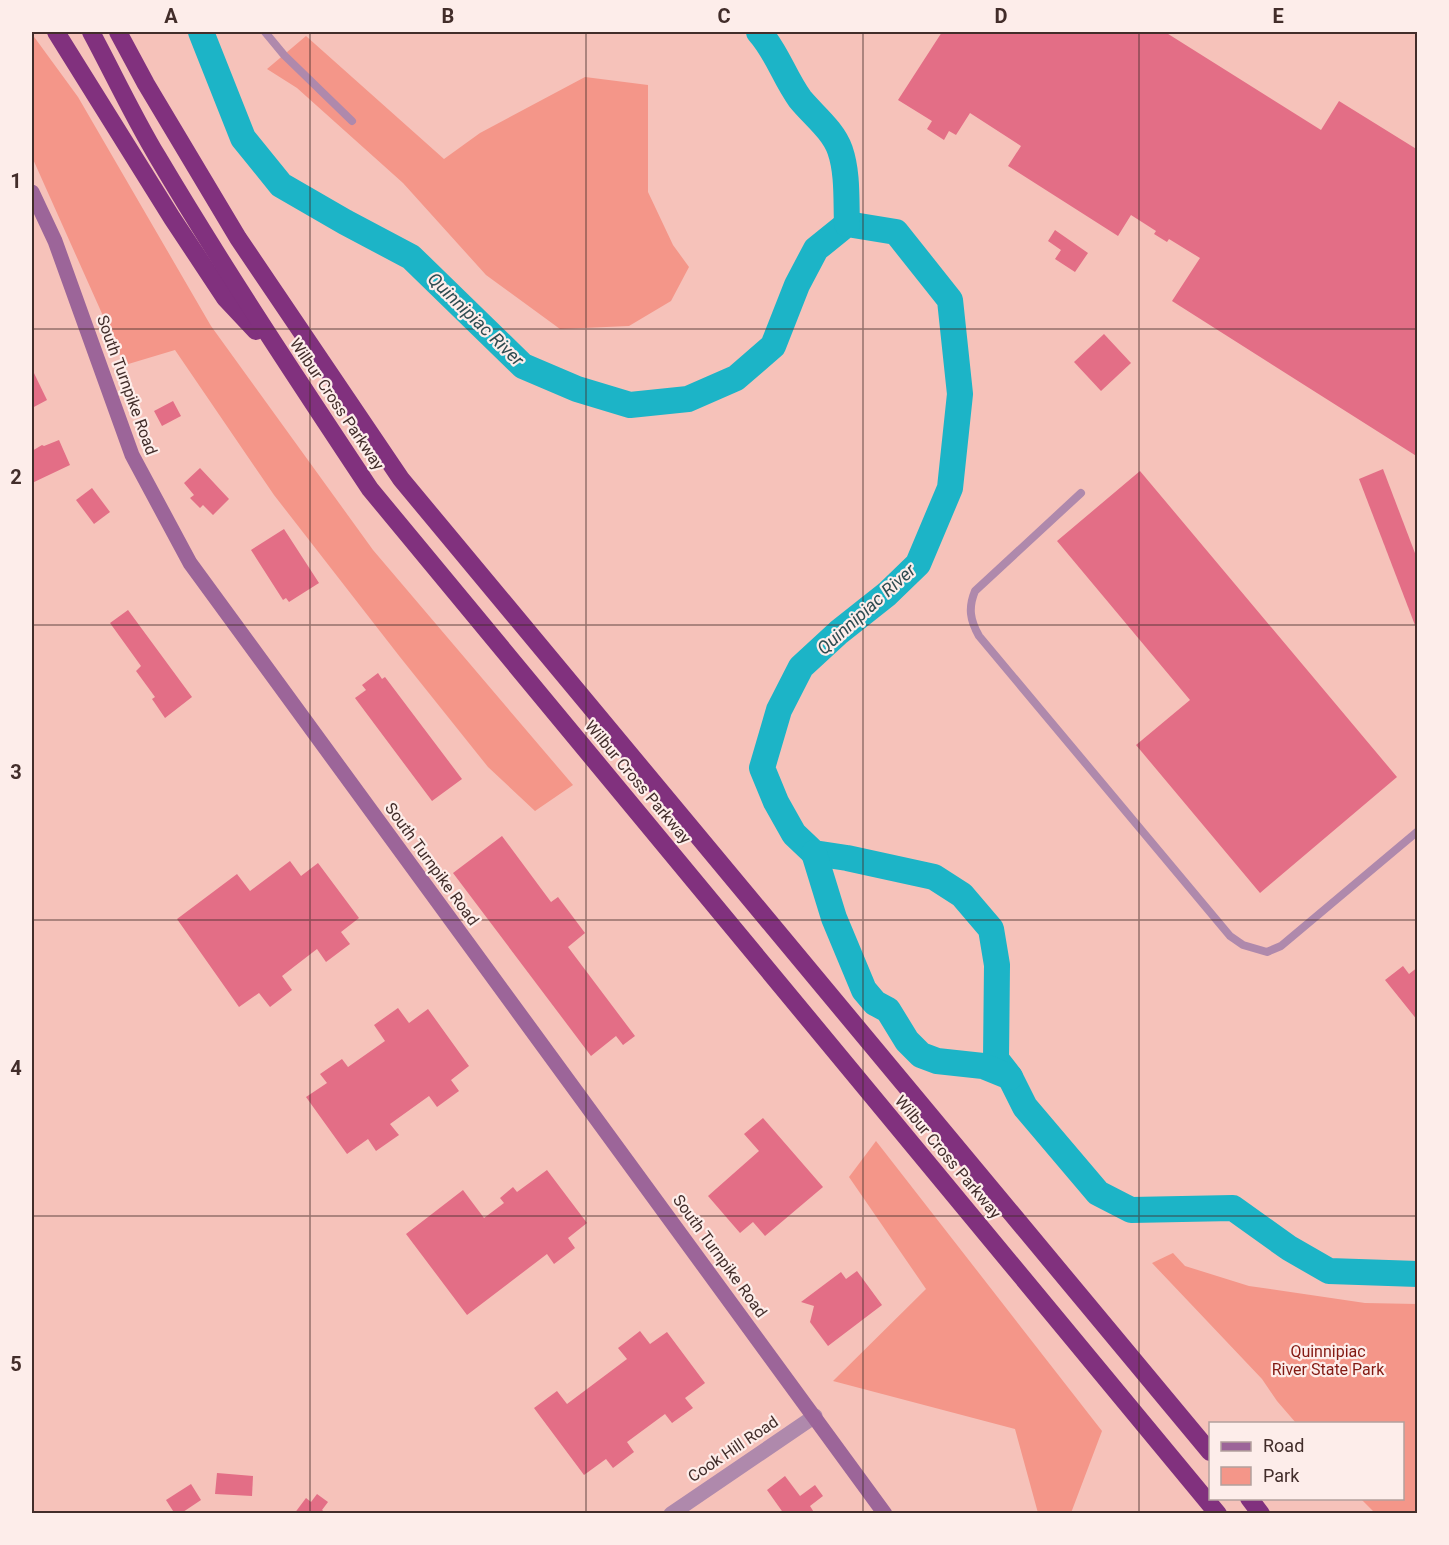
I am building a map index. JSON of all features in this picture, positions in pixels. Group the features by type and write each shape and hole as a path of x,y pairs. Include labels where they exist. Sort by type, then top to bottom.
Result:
{"highway":[{"path":"56,32 172,218 225,298 285,361"},
{"name":"Wilbur Cross Parkway","path":"91,32 156,154 285,361 370,489 1218,1514"},
{"name":"Wilbur Cross Parkway","path":"118,32 146,84 238,238 401,479 1209,1451"},
{"path":"129,32 146,84"},
{"path":"1251,1500 1262,1514"}],"main road":[{"name":"South Turnpike Road","path":"32,192 55,241 132,455 195,570 885,1514"}],"street":[{"name":"Cook Hill Road","path":"670,1514 815,1416"}],"lane":[{"path":"265,32 284,55 352,121"},
{"path":"1081,493 975,591 970,601 970,618 979,636 1230,936 1243,945 1268,952 1281,946 1418,831"}],"green space":[{"path":"32,34 78,97 211,326 373,550 573,785 535,811 488,767 400,657 274,495 175,350 125,365 32,157"},
{"path":"306,36 444,159 480,133 585,77 648,85 648,192 673,245 689,267 671,301 629,326 560,329 486,275 403,183 297,88 267,69"},
{"path":"876,1141 1102,1431 1071,1513 1038,1513 1015,1429 833,1381 926,1289 849,1177"},
{"name":"Quinnipiac River State Park","path":"1173,1253 1185,1266 1249,1286 1365,1303 1417,1304 1417,1513 1375,1513 1362,1500 1404,1500 1404,1422 1295,1422 1262,1379 1152,1263"}],"building":[{"path":"942,32 1165,32 1321,130 1339,101 1418,150 1418,457 1172,301 1200,258 1169,239 1167,242 1154,234 1156,231 1131,215 1118,236 1008,166 1021,146 970,113 956,135 949,131 944,140 927,129 932,121 898,100"},
{"path":"1055,230 1088,253 1075,272 1055,259 1061,250 1048,241"},
{"path":"1104,334 1131,363 1101,391 1074,362"},
{"path":"32,369 47,400 32,408"},
{"path":"173,401 181,416 162,426 154,411"},
{"path":"59,440 70,465 32,483 32,451"},
{"path":"200,468 229,499 213,515 203,505 200,508 190,498 194,495 184,483"},
{"path":"1383,469 1418,561 1418,633 1359,479"},
{"path":"1140,471 1397,777 1260,893 1136,745 1190,700 1057,541"},
{"path":"92,488 110,512 94,524 76,500"},
{"path":"284,529 319,583 289,602 286,598 283,600 251,550"},
{"path":"128,610 192,697 165,718 152,699 155,697 136,671 141,666 110,623"},
{"path":"378,673 382,679 385,677 462,779 432,801 355,698 366,690 362,685"},
{"path":"502,836 551,902 558,897 585,933 568,947 635,1036 623,1045 616,1036 591,1056 453,873"},
{"path":"290,861 301,876 318,863 359,918 341,932 350,944 326,962 317,949 282,976 292,990 270,1007 259,993 239,1007 177,919 237,874 250,891"},
{"path":"1403,966 1409,974 1418,967 1418,1021 1385,980"},
{"path":"398,1008 409,1023 428,1009 469,1066 451,1080 459,1091 437,1107 429,1096 390,1124 399,1135 376,1151 368,1139 347,1154 306,1097 327,1083 320,1074 342,1059 348,1067 385,1041 374,1025"},
{"path":"763,1118 823,1187 765,1236 753,1222 740,1233 708,1196 759,1151 744,1134"},
{"path":"547,1170 587,1223 568,1238 575,1248 554,1264 547,1254 467,1315 406,1234 463,1190 484,1218 504,1203 500,1198 513,1187 517,1192"},
{"path":"857,1271 882,1305 828,1346 810,1322 814,1306 801,1302 841,1272 846,1279"},
{"path":"640,1331 650,1344 667,1332 705,1383 685,1398 693,1408 672,1423 665,1414 627,1442 634,1452 613,1468 606,1459 584,1475 534,1408 557,1391 567,1404 627,1359 618,1348"},
{"path":"217,1473 253,1476 252,1496 215,1494"},
{"path":"785,1476 800,1496 815,1485 823,1496 810,1506 815,1514 784,1514 767,1490"},
{"path":"191,1484 201,1500 180,1514 175,1514 166,1500"},
{"path":"317,1494 328,1502 322,1510 327,1514 294,1514 306,1498 311,1502"}],"waterway":[{"name":"Quinnipiac River","path":"201,32 243,138 281,185 411,257 523,366 577,389 630,405 688,399 736,378 773,346 797,285 816,249 847,224 896,232 950,300 960,394 950,488 918,564 887,594 839,632 801,667 779,710 762,768 776,802 794,834 814,853 934,877 962,895 991,929 997,965 996,1059 1010,1077 1025,1107 1098,1193 1131,1210 1233,1208 1289,1248 1329,1271 1418,1274"},
{"name":"Quinnipiac River","path":"759,32 771,48 800,99 828,129 837,143 844,168 847,224"},
{"name":"Quinnipiac River","path":"814,853 834,918 864,990 875,1003 888,1010 907,1041 921,1055 937,1061 983,1066 1010,1077"}]}
